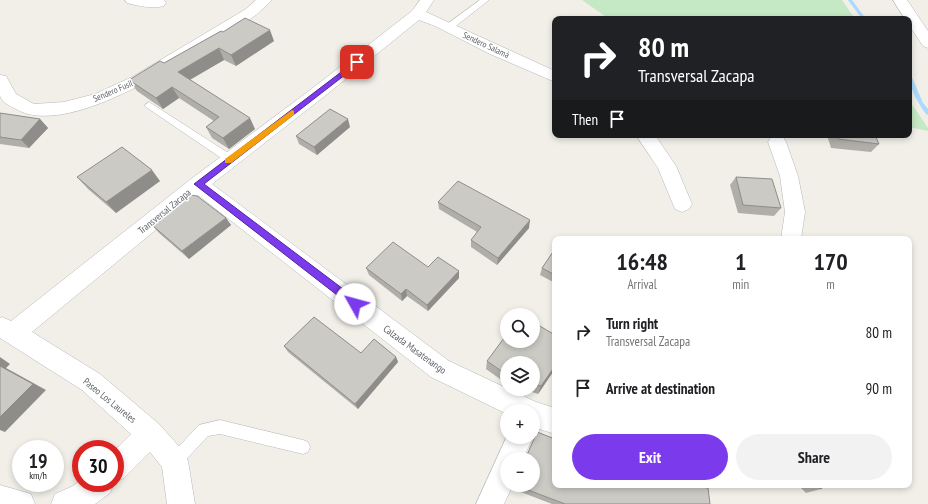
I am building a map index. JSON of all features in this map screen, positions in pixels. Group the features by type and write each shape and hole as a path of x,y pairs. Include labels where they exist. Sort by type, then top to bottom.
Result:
{"street":[{"path":"132,0 159,2"},
{"name":"Sendero Fusil","path":"0,80 10,98 31,110 64,108 101,98 151,73 251,12 265,0"},
{"path":"900,0 910,16"},
{"name":"Sendero Salamá","path":"422,7 449,27 552,76"},
{"name":"Transversal Zacapa","path":"6,330 320,91 422,7"},
{"path":"912,18 928,43"},
{"path":"647,138 667,166 682,204"},
{"path":"778,142 789,176 795,212 791,236"},
{"name":"Calzada Masatenango","path":"198,184 440,369 512,404"},
{"name":"Paseo Los Laureles","path":"6,330 90,382 150,433 175,461"},
{"path":"540,416 552,419"},
{"path":"124,460 150,433"},
{"path":"175,461 181,504"},
{"path":"490,504 500,482"},
{"path":"65,504 88,492"},
{"path":"0,499 21,504"}],"lane":[{"path":"449,27 485,0"},
{"path":"149,105 230,159"},
{"path":"175,461 204,430 220,427 304,447"}],"green space":[{"path":"582,0 842,0 853,16 605,16"},
{"path":"912,104 928,128 928,131 912,128"}],"building":[{"path":"245,18 270,30 231,55 219,48 178,72 250,118 223,138 206,127 219,117 172,87 156,98 129,80 160,61 164,63 221,31 223,32"},
{"path":"330,109 348,119 314,147 296,136"},
{"path":"0,113 40,119 21,140 0,137"},
{"path":"876,138 879,144 838,139"},
{"path":"122,147 152,170 106,202 77,177"},
{"path":"736,177 772,179 781,208 743,205"},
{"path":"458,181 530,220 498,258 471,240 481,227 438,202"},
{"path":"191,195 197,196 226,218 182,251 152,225"},
{"path":"393,242 428,267 438,257 459,271 427,305 406,289 401,294 366,268"},
{"path":"552,253 552,273 542,268"},
{"path":"314,317 361,353 374,339 396,357 355,404 284,346"},
{"path":"540,326 552,333 552,370 541,386 540,356 500,356 500,370 487,361 500,343 500,348 540,348"},
{"path":"0,366 33,384 0,417"},
{"path":"540,433 552,438 552,488 708,488 710,504 565,504 533,492 540,492 540,452 528,452 532,444 540,444"}],"waterway":[{"path":"850,0 862,16"},
{"path":"912,82 921,103 928,113"}],"slow traffic":[{"path":"228,161 292,113"}],"route":[{"path":"355,304 198,184 357,62"}]}
